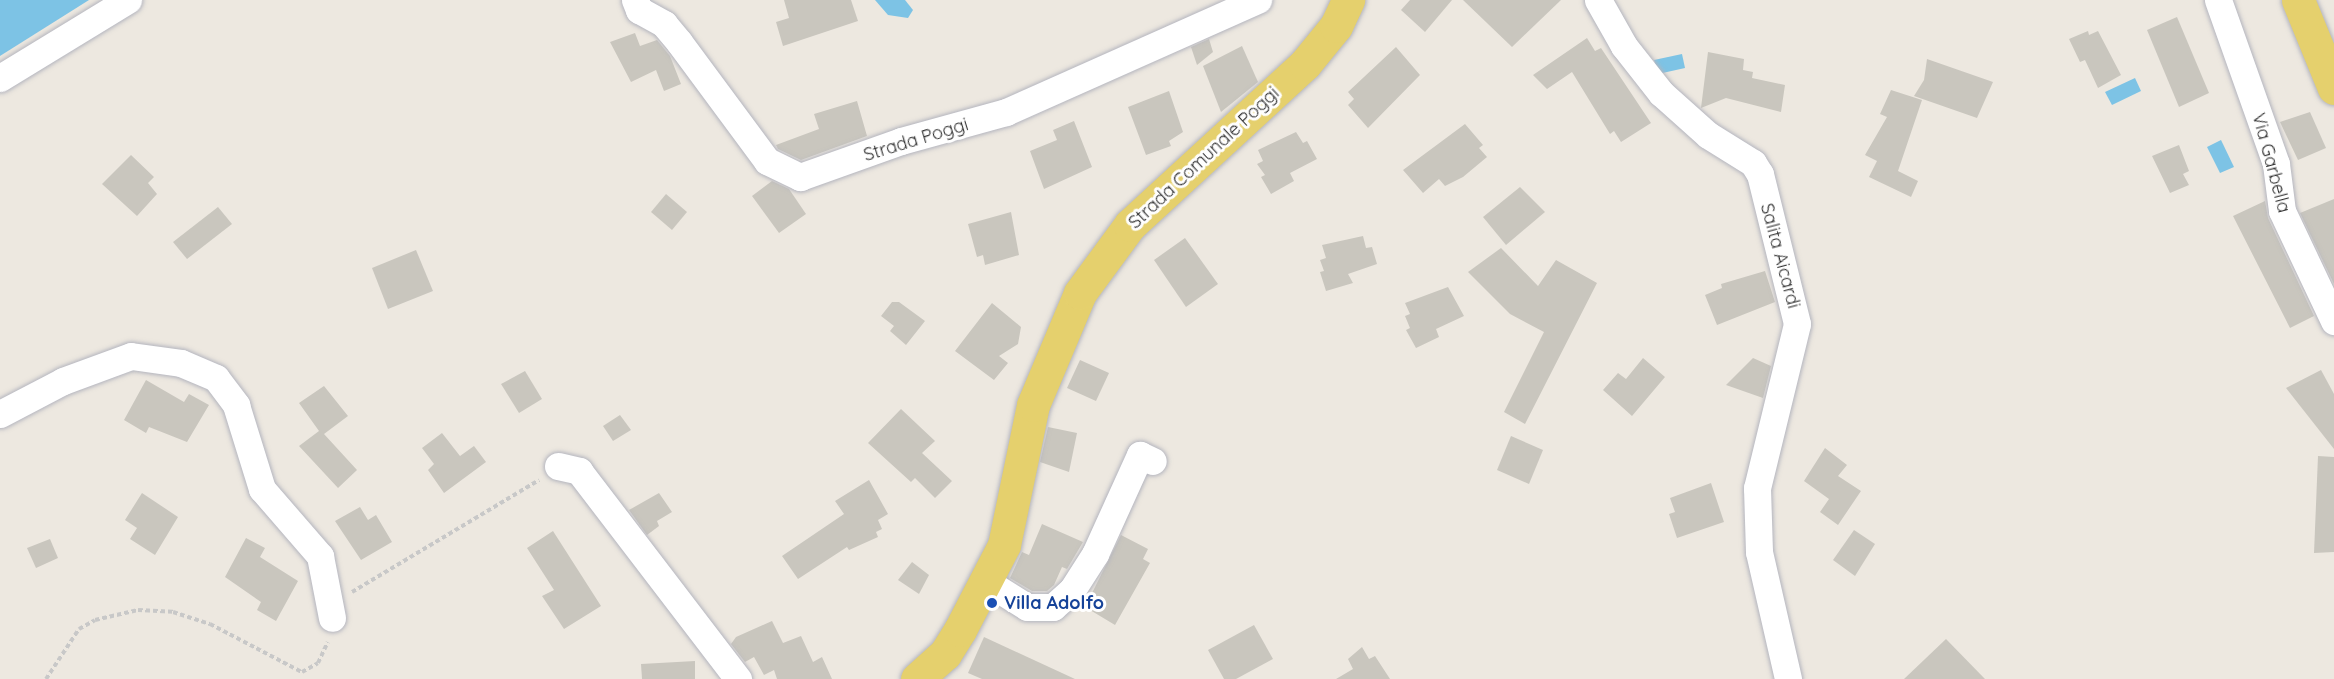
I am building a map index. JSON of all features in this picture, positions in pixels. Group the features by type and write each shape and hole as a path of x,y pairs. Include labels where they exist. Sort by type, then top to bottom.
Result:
{"main road":[{"name":"Strada Comunale Poggi","path":"917,679 945,654 987,582 1012,517 1032,405 1080,293 1130,225 1305,64 1336,26 1348,0"},
{"path":"2298,0 2334,88"}],"street":[{"path":"0,78 128,0"},
{"name":"Strada Poggi","path":"635,0 639,10 664,24 679,42 767,161 800,177 892,144 1006,112 1258,0"},
{"name":"Salita Aicardi","path":"1598,0 1624,46 1661,93 1708,135 1753,163 1760,174 1797,324 1757,488 1759,552 1788,679"},
{"name":"Via Garbella","path":"2218,0 2276,164 2282,210 2334,321"},
{"path":"0,414 63,381 131,356 181,363 216,378 227,389 243,423 262,489 320,556 332,612"},
{"path":"987,582 1027,607 1053,607 1072,590 1095,554 1140,455 1153,461"},
{"path":"558,466 579,471 738,679"}],"path":[{"path":"46,679 79,629 114,614 153,610 189,616 233,633 302,672 322,657 332,612 558,466"}],"water":[{"path":"0,0 89,0 0,56"},
{"path":"875,0 905,0 913,10 908,18 888,15"},
{"path":"1682,54 1685,68 1658,74 1654,60"},
{"path":"2135,78 2141,91 2112,105 2105,92"},
{"path":"2221,140 2234,167 2220,173 2207,147"}],"building":[{"path":"784,0 851,0 858,21 783,46 776,22 789,18"},
{"path":"1410,0 1452,0 1425,32 1401,10"},
{"path":"1463,0 1561,0 1512,47"},
{"path":"2177,17 2209,93 2179,107 2147,30"},
{"path":"2088,31 2089,35 2098,31 2121,75 2098,88 2085,60 2080,62 2069,39"},
{"path":"635,33 640,46 657,40 670,56 681,84 664,91 656,70 631,82 610,42"},
{"path":"1587,38 1595,51 1601,48 1651,123 1621,142 1614,131 1610,134 1572,72 1547,89 1533,75"},
{"path":"1209,39 1213,52 1197,65 1191,47"},
{"path":"1242,46 1258,82 1221,112 1203,66"},
{"path":"1396,47 1420,75 1368,128 1348,105 1354,99 1348,92"},
{"path":"1708,52 1744,59 1743,70 1753,72 1752,78 1785,85 1781,112 1726,98 1701,108"},
{"path":"1927,59 1993,82 1977,118 1914,96 1924,80"},
{"path":"1891,90 1922,100 1898,171 1918,181 1911,197 1869,177 1877,161 1865,155 1887,117 1880,114"},
{"path":"1169,91 1183,132 1169,141 1171,146 1146,155 1128,107"},
{"path":"857,101 867,136 801,160 778,149 776,145 819,129 814,114"},
{"path":"2310,112 2326,148 2298,160 2280,122"},
{"path":"1074,121 1092,167 1044,189 1030,151 1057,140 1053,130"},
{"path":"1465,124 1483,145 1479,148 1487,157 1463,177 1445,186 1439,179 1423,193 1403,170"},
{"path":"1296,132 1303,143 1307,141 1317,159 1290,173 1294,181 1271,194 1261,177 1265,175 1257,164 1263,161 1258,150"},
{"path":"2179,145 2189,171 2183,174 2189,185 2170,193 2152,156"},
{"path":"131,155 154,177 148,183 157,194 137,216 102,184"},
{"path":"772,181 789,189 806,214 779,233 752,196"},
{"path":"1520,187 1545,212 1506,245 1483,217"},
{"path":"666,194 687,212 672,230 651,212"},
{"path":"2334,199 2334,284 2300,213"},
{"path":"2265,201 2268,218 2314,316 2290,328 2233,216"},
{"path":"218,207 232,224 187,259 173,242"},
{"path":"1011,212 1019,255 985,265 983,255 977,257 968,224"},
{"path":"1363,236 1366,248 1372,247 1377,264 1348,274 1353,283 1326,291 1320,272 1324,271 1320,260 1326,258 1322,245"},
{"path":"1185,238 1218,284 1186,307 1154,260"},
{"path":"1501,248 1538,286 1556,260 1597,283 1525,424 1504,412 1544,332 1510,314 1468,272"},
{"path":"416,250 433,291 388,309 372,268"},
{"path":"1765,271 1775,302 1717,325 1705,295 1722,288 1721,284"},
{"path":"1448,287 1464,316 1436,329 1439,337 1416,348 1406,330 1410,328 1405,316 1410,314 1405,303"},
{"path":"892,302 899,302 925,321 906,345 890,331 894,326 881,316"},
{"path":"992,303 1021,327 1018,344 999,356 1008,363 994,380 955,351"},
{"path":"1643,358 1665,377 1632,416 1603,390 1618,373 1626,379"},
{"path":"1753,358 1771,366 1763,398 1726,385"},
{"path":"1080,360 1109,373 1096,401 1067,388"},
{"path":"2321,370 2334,394 2334,449 2286,388"},
{"path":"525,371 542,399 519,413 501,384"},
{"path":"146,380 184,402 189,394 209,405 187,442 149,427 146,433 124,420"},
{"path":"324,386 348,416 324,434 357,470 338,488 299,446 319,431 299,403"},
{"path":"901,409 935,441 922,453 952,481 935,498 915,478 911,482 868,443"},
{"path":"620,415 631,430 613,441 603,426"},
{"path":"1048,427 1077,433 1069,472 1040,462"},
{"path":"442,433 460,456 474,446 486,462 444,493 428,470 434,464 422,448"},
{"path":"1511,436 1543,450 1529,484 1497,470"},
{"path":"1825,448 1847,465 1838,476 1861,491 1838,525 1820,512 1829,499 1804,481"},
{"path":"2318,456 2334,457 2334,552 2314,553"},
{"path":"869,480 888,514 878,520 882,529 876,532 878,537 849,550 847,547 798,579 782,556 844,514 835,501"},
{"path":"1711,483 1724,522 1677,538 1669,514 1675,512 1670,498"},
{"path":"142,493 178,517 155,555 130,539 137,528 125,520"},
{"path":"659,493 672,512 657,521 659,526 647,535 629,510"},
{"path":"360,507 368,520 376,515 392,542 361,560 335,521"},
{"path":"1042,524 1083,542 1067,569 1062,567 1054,585 1047,591 1032,591 1010,578 1022,552 1029,555"},
{"path":"1854,530 1875,544 1855,576 1833,560"},
{"path":"553,531 601,606 564,629 542,596 554,590 527,548"},
{"path":"1121,535 1148,549 1143,559 1150,563 1115,625 1085,607"},
{"path":"246,538 265,548 260,557 298,581 276,621 257,610 261,602 225,577"},
{"path":"50,539 58,558 36,568 27,548"},
{"path":"912,562 929,575 919,594 898,580"},
{"path":"772,621 783,643 801,636 813,662 822,657 832,679 777,679 774,670 764,675 754,657 745,662 731,644 736,637"},
{"path":"1254,625 1273,659 1236,679 1224,679 1208,650"},
{"path":"984,637 1075,679 982,679 968,673"},
{"path":"1946,639 1985,679 1904,679"},
{"path":"1362,647 1369,659 1375,656 1390,679 1336,679 1353,669 1348,659"},
{"path":"695,661 695,679 642,679 641,664"}],"place":[{"name":"Villa Adolfo","path":"992,603"}]}
